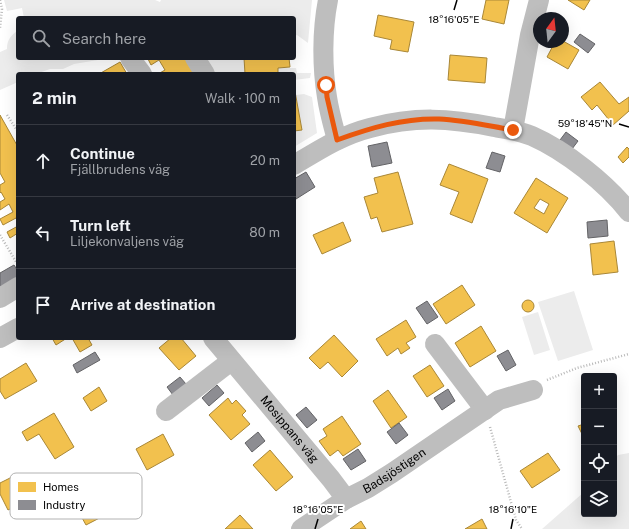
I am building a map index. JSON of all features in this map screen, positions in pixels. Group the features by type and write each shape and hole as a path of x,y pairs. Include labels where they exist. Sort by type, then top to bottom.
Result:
{"street":[{"path":"328,0 324,31 325,70 327,97 337,140"},
{"path":"513,130 531,30 539,0"},
{"path":"132,60 140,72"},
{"path":"196,60 204,72"},
{"path":"296,164 337,140 369,128 396,122 440,119 513,130 530,135 549,144 588,172 629,212"},
{"path":"0,298 16,288"},
{"path":"0,338 16,329"},
{"name":"Mosippans väg","path":"215,340 346,499"},
{"path":"435,344 485,410"},
{"path":"166,411 231,361"},
{"name":"Badsjöstigen","path":"301,529 346,499 368,488 392,473 499,400 534,390"}],"path":[{"path":"0,0 2,9 0,28"},
{"path":"8,115 16,129"},
{"path":"0,235 16,262"},
{"path":"534,390 540,383 577,368 629,354"},
{"path":"485,410 516,520 522,529"}],"shaded area":[{"path":"4,0 155,0 160,2 161,0 312,0 308,43 296,35 296,16 24,16 22,8 7,11"},
{"path":"16,32 16,60 98,60 74,64 63,69 50,69 42,72 16,72 16,83 0,90 0,52 7,49 10,38"},
{"path":"205,60 244,60 245,72 212,72"},
{"path":"278,68 296,68 297,73 311,73 310,78 296,80 296,72 278,72"},
{"path":"304,94 312,97 317,133 296,146 296,131 302,130 296,95"},
{"path":"574,291 593,350 558,361 538,302"},
{"path":"538,312 550,350 534,355 522,317"},
{"path":"629,453 629,529 542,529 581,495 581,517 617,517 618,455"}],"building: Homes":[{"path":"486,0 509,0 504,24 482,19"},
{"path":"568,0 590,0 584,10"},
{"path":"378,15 414,22 408,52 390,49 392,40 374,36"},
{"path":"569,44 579,50 568,69 547,57 552,48 569,48"},
{"path":"450,55 487,58 485,83 448,80"},
{"path":"148,60 159,60 151,65"},
{"path":"159,60 191,60 198,72 162,72 165,70"},
{"path":"244,60 289,60 290,67 278,68 278,72 245,72"},
{"path":"120,62 126,72 102,72"},
{"path":"600,82 619,104 629,97 629,111 613,125 597,105 592,110 581,97"},
{"path":"296,97 302,130 296,131"},
{"path":"0,115 16,143 16,218 3,225 0,219 13,212 9,204 0,210 0,202 5,199 1,192 0,193 0,185 5,182 0,173"},
{"path":"627,147 629,149 629,157 623,163 618,157"},
{"path":"449,164 488,179 472,223 450,214 459,192 440,185"},
{"path":"398,172 413,224 382,232 377,217 371,219 364,197 378,193 374,178"},
{"path":"536,178 568,198 547,233 514,213","holes":["540,199 549,204 544,214 534,208"]},
{"path":"343,222 351,241 322,254 313,235"},
{"path":"16,227 16,234 10,238 7,232"},
{"path":"614,241 618,272 593,275 590,244"},
{"path":"462,285 475,305 446,324 433,304"},
{"path":"526,300 530,300 534,306 530,312 526,312 522,308 522,304"},
{"path":"406,320 416,337 406,343 410,348 401,354 398,348 387,356 376,339"},
{"path":"481,326 496,351 470,367 455,343"},
{"path":"334,335 358,361 342,377 328,362 320,369 309,358"},
{"path":"53,340 64,340 56,345"},
{"path":"73,340 89,340 92,345 80,352"},
{"path":"169,340 183,340 196,356 179,370 159,348"},
{"path":"26,363 37,381 5,399 0,391 0,379"},
{"path":"430,365 444,386 427,397 413,376"},
{"path":"99,387 107,401 91,411 83,398"},
{"path":"388,390 407,417 391,428 373,401"},
{"path":"228,398 232,404 236,400 246,411 242,415 250,424 231,440 209,415"},
{"path":"54,413 74,447 55,459 39,434 27,441 22,432"},
{"path":"342,416 361,444 343,456 338,450 330,456 319,441 327,436 323,429"},
{"path":"581,425 581,432 578,426"},
{"path":"163,434 174,455 147,470 136,449"},
{"path":"270,450 293,477 276,491 253,465"},
{"path":"548,453 560,470 532,488 520,471"},
{"path":"10,478 10,509 8,510 0,494 0,483"},
{"path":"240,515 253,529 225,529"},
{"path":"83,519 98,519 86,525"},
{"path":"482,519 487,529 465,529"},
{"path":"361,521 366,529 350,529"}],"building: Industry":[{"path":"580,34 595,44 588,53 574,42"},
{"path":"566,132 578,141 572,149 560,140"},
{"path":"387,142 392,163 372,167 368,146"},
{"path":"492,152 505,156 500,172 486,168"},
{"path":"306,172 315,187 296,199 296,178"},
{"path":"607,220 608,236 588,238 587,222"},
{"path":"14,265 16,268 16,278 0,287 0,273"},
{"path":"427,301 438,317 427,324 416,308"},
{"path":"508,350 516,365 506,371 497,356"},
{"path":"95,352 100,360 77,373 73,365"},
{"path":"180,377 186,384 173,395 167,387"},
{"path":"217,385 224,393 209,406 202,398"},
{"path":"448,389 455,401 442,410 434,398"},
{"path":"306,407 317,420 307,428 296,415"},
{"path":"399,423 408,435 396,444 387,432"},
{"path":"258,432 265,441 252,452 245,443"},
{"path":"358,449 366,461 351,470 343,459"}],"route":[{"path":"326,85 327,97 337,140 369,128 396,122 417,120 440,119 513,130"}]}
